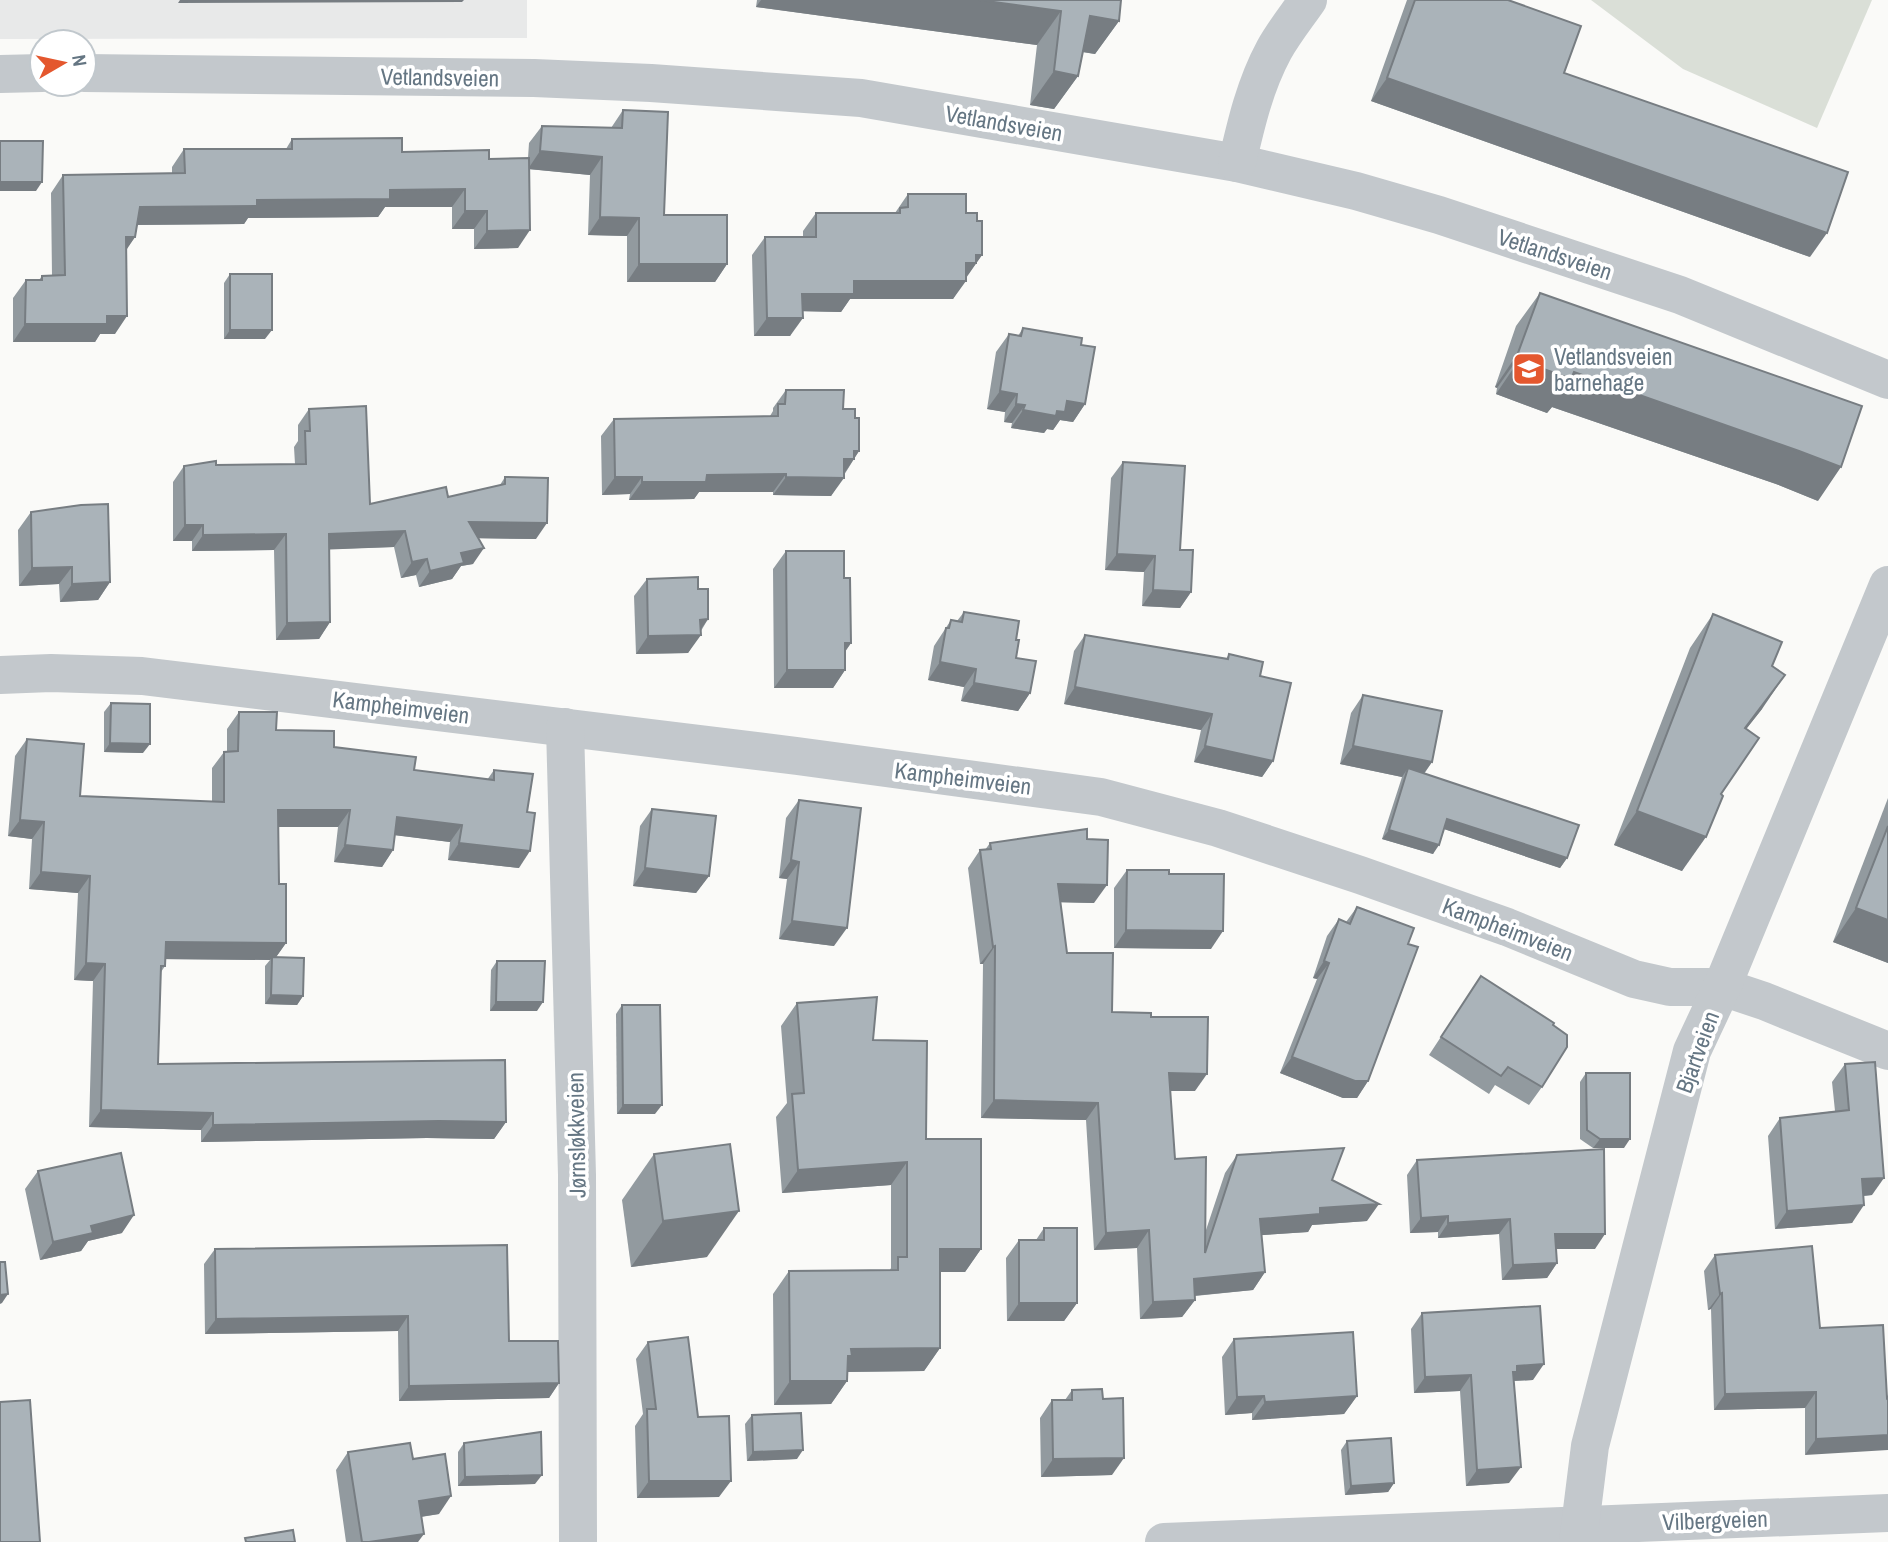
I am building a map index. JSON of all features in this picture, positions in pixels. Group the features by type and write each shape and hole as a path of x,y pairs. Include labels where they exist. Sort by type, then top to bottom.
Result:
{"street":[{"path":"1237,163 1250,108 1265,70 1275,48 1308,0"},
{"path":"0,74 28,73"},
{"name":"Vetlandsveien","path":"98,73 534,78 651,83 861,98 1237,163 1356,191 1438,215 1680,295 1888,380"},
{"name":"Bjartveien","path":"1578,1534 1590,1446 1692,1051 1722,987 1888,585"},
{"name":"Kampheimveien","path":"0,675 51,673 142,677 565,727 1028,785 1101,797 1218,828 1360,874 1507,927 1633,979 1670,987 1722,987 1764,1000 1888,1051"},
{"name":"Jørnsløkkveien","path":"565,727 577,1175 578,1542"},
{"name":"Vilbergveien","path":"1164,1542 1578,1534 1888,1513"}],"shaded area":[{"path":"0,0 527,0 527,38 98,39 98,28 28,28 28,39 0,39"},
{"path":"1591,0 1872,0 1817,128 1683,69"}],"building":[{"path":"979,0 1121,0 1119,21 1090,16 1078,76 1054,71 1061,11"},
{"path":"1415,0 1508,0 1581,26 1564,73 1848,172 1827,233 1387,78"},
{"path":"623,110 668,112 664,215 727,215 727,264 639,264 639,218 600,217 602,157 540,151 542,126 622,128"},
{"path":"402,138 402,152 489,150 489,159 529,158 530,230 487,231 487,211 465,211 465,189 390,190 390,199 257,200 257,206 140,207 135,237 126,237 127,316 107,316 107,324 25,324 26,280 65,275 63,175 185,173 184,149 292,149 292,139"},
{"path":"0,141 43,141 42,182 0,182"},
{"path":"908,194 966,194 966,213 977,213 977,221 982,221 982,255 976,255 976,263 966,263 966,281 854,281 854,294 802,294 803,318 767,318 765,237 816,237 816,213 900,213 900,208 908,207"},
{"path":"230,274 272,274 272,330 230,330"},
{"path":"1540,293 1862,406 1841,467 1574,372 1571,379 1519,360 1521,354 1518,353"},
{"path":"1023,328 1082,338 1081,345 1095,347 1085,404 1067,401 1065,412 1057,411 1056,416 1023,410 1025,405 1016,404 1017,394 1000,391 1009,334 1021,336"},
{"path":"786,390 844,390 843,409 855,409 855,418 859,418 859,451 854,451 854,459 844,459 844,478 786,477 786,474 707,475 706,482 642,482 642,477 615,477 614,419 778,416 778,404 785,404"},
{"path":"366,406 370,504 446,487 448,497 505,484 505,477 548,478 547,523 469,522 484,548 461,553 464,563 430,571 427,559 412,562 405,531 329,534 330,622 287,623 286,534 203,535 203,525 185,525 184,466 216,461 216,465 306,464 305,431 310,431 309,409"},
{"path":"1123,462 1185,466 1180,550 1193,550 1191,592 1153,590 1155,556 1117,554"},
{"path":"108,504 110,582 72,584 72,567 32,568 31,512"},
{"path":"786,551 844,551 844,578 850,578 851,643 845,643 845,670 787,670"},
{"path":"698,577 698,589 708,589 708,619 700,620 701,635 648,636 647,579"},
{"path":"964,612 1019,621 1016,658 1036,661 1030,693 974,683 976,669 940,662 946,628 949,628 951,620 962,622"},
{"path":"1713,614 1782,642 1772,666 1785,675 1745,728 1759,738 1721,794 1723,796 1706,837 1637,811"},
{"path":"1085,635 1228,659 1229,654 1263,662 1260,676 1291,683 1273,761 1205,746 1212,714 1075,687"},
{"path":"1363,695 1442,711 1432,762 1353,746"},
{"path":"111,703 150,704 150,744 110,743"},
{"path":"239,712 277,712 276,730 334,731 334,747 416,757 414,770 494,780 494,770 533,774 527,812 535,813 530,851 459,843 462,825 397,817 393,850 345,845 350,810 278,810 279,884 286,884 286,943 166,942 165,966 161,966 158,1064 505,1060 506,1122 213,1125 213,1113 101,1110 105,964 86,963 90,876 41,872 44,822 20,820 27,739 84,744 80,796 224,802 224,752 238,751"},
{"path":"1408,768 1579,825 1567,858 1447,819 1439,845 1389,830"},
{"path":"799,800 861,808 847,928 792,921 799,862 791,860"},
{"path":"652,809 716,816 709,876 645,868"},
{"path":"1888,826 1888,920 1856,908"},
{"path":"1087,829 1087,839 1108,840 1107,885 1058,884 1067,953 1113,953 1112,1012 1151,1013 1151,1017 1208,1017 1207,1074 1169,1073 1175,1159 1206,1157 1205,1253 1237,1155 1344,1148 1332,1180 1379,1204 1320,1208 1320,1214 1260,1219 1265,1272 1194,1279 1195,1300 1153,1302 1149,1230 1106,1233 1098,1103 994,1100 995,946 993,947 980,850 991,849 990,843"},
{"path":"1127,870 1169,870 1169,874 1224,874 1223,931 1126,930"},
{"path":"1357,907 1414,928 1408,944 1418,947 1368,1081 1355,1081 1292,1057 1329,963 1324,961 1339,919 1350,924"},
{"path":"272,957 304,958 303,996 271,995"},
{"path":"497,961 545,961 543,1002 496,1002"},
{"path":"1481,976 1554,1023 1553,1025 1567,1035 1567,1047 1542,1087 1508,1067 1501,1076 1441,1037"},
{"path":"877,997 873,1040 927,1041 926,1139 981,1139 981,1249 940,1249 940,1348 851,1349 852,1356 848,1356 847,1381 790,1381 789,1271 898,1270 898,1257 907,1257 907,1162 798,1170 792,1094 804,1093 797,1003"},
{"path":"622,1005 660,1005 662,1105 623,1105"},
{"path":"1875,1062 1884,1178 1862,1179 1864,1205 1787,1211 1780,1118 1849,1110 1845,1064"},
{"path":"1586,1073 1630,1073 1630,1139 1600,1139 1587,1130"},
{"path":"730,1144 739,1211 663,1221 654,1154"},
{"path":"1604,1149 1605,1234 1555,1234 1557,1263 1513,1265 1510,1219 1448,1223 1448,1216 1421,1218 1417,1160"},
{"path":"121,1153 134,1215 91,1226 93,1233 53,1242 38,1171"},
{"path":"1044,1228 1077,1228 1077,1303 1019,1303 1019,1240 1044,1240"},
{"path":"507,1245 509,1341 558,1341 559,1383 409,1386 408,1316 216,1319 215,1249"},
{"path":"1812,1246 1820,1328 1883,1325 1888,1435 1816,1439 1816,1392 1725,1394 1722,1293 1720,1294 1715,1255"},
{"path":"0,1262 5,1262 8,1294 0,1295"},
{"path":"1540,1306 1544,1364 1517,1366 1517,1372 1513,1372 1521,1467 1477,1470 1471,1375 1425,1377 1422,1313"},
{"path":"1353,1332 1357,1396 1265,1402 1264,1396 1237,1397 1234,1339"},
{"path":"688,1337 698,1417 729,1416 731,1481 649,1481 647,1409 656,1409 648,1342"},
{"path":"1102,1389 1103,1399 1123,1398 1124,1458 1053,1459 1052,1400 1072,1400 1072,1390"},
{"path":"30,1400 40,1542 0,1542 0,1402"},
{"path":"801,1413 803,1450 753,1452 752,1415"},
{"path":"541,1432 542,1475 465,1477 464,1443"},
{"path":"1391,1438 1394,1483 1351,1486 1347,1441"},
{"path":"410,1443 413,1459 445,1454 451,1496 419,1501 424,1534 362,1542 348,1452"},
{"path":"293,1530 295,1542 246,1542 245,1538"}],"place":[{"name":"Vetlandsveien barnehage","path":"1529,369"}]}
